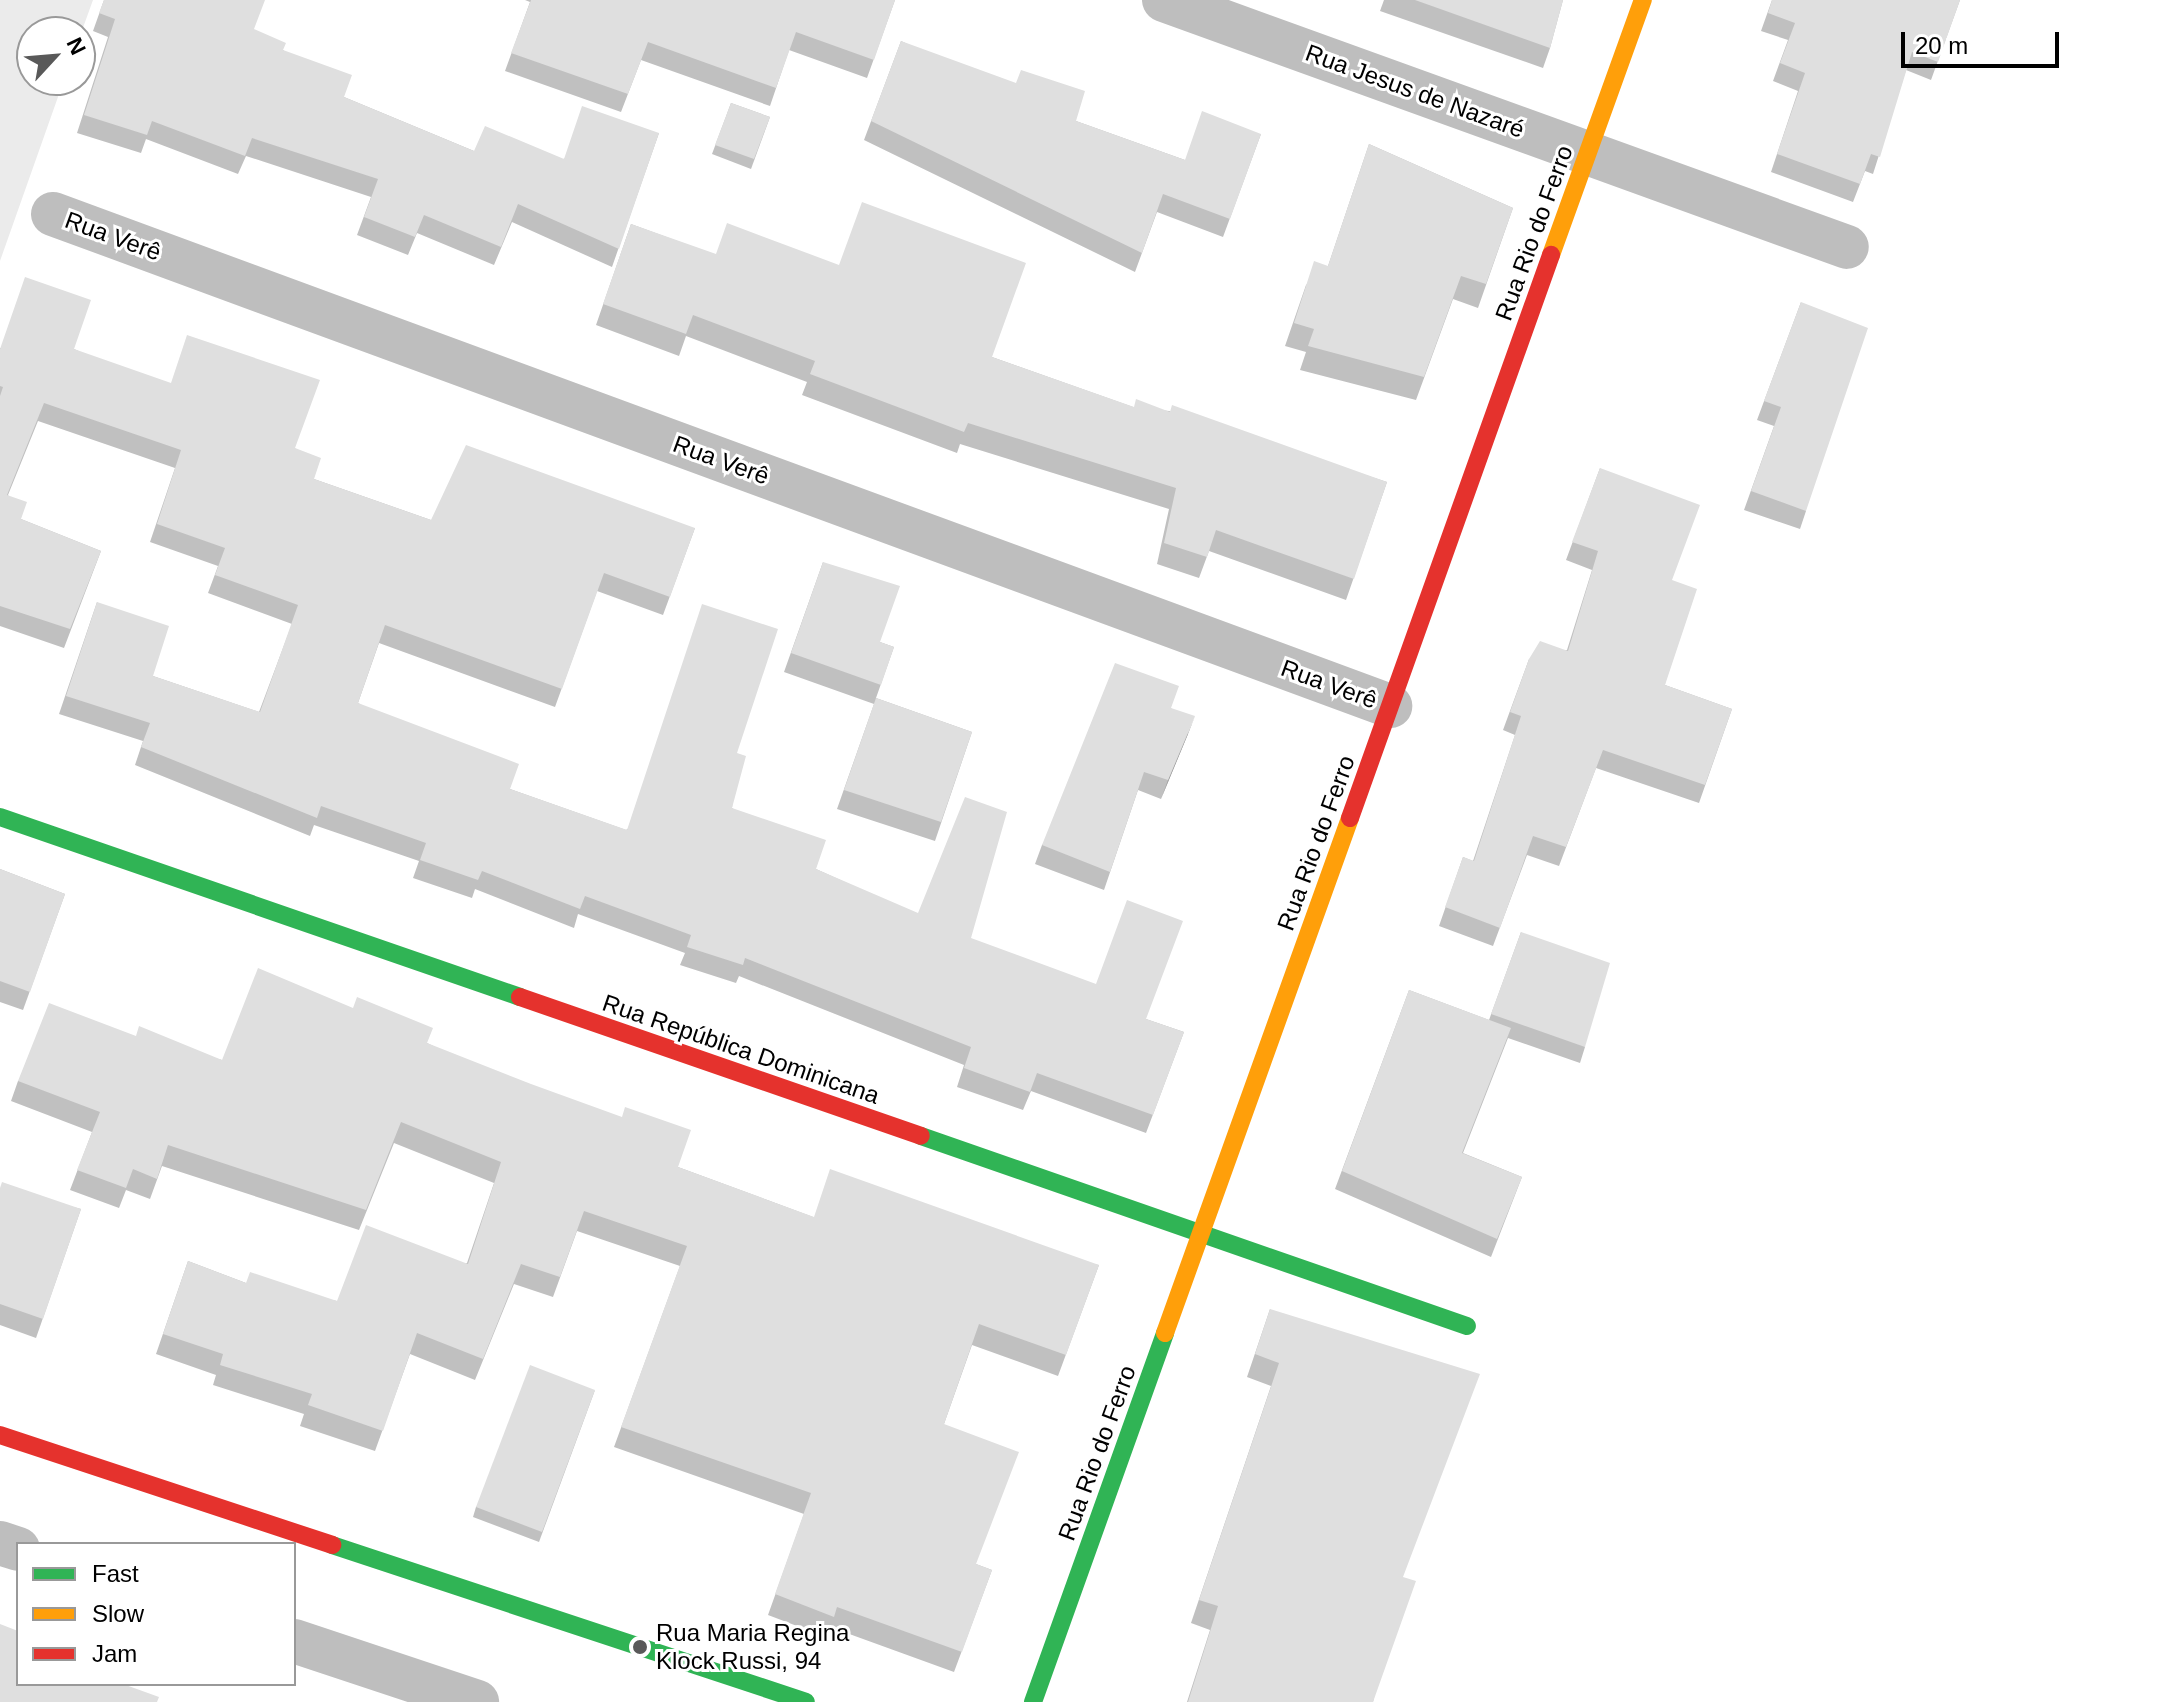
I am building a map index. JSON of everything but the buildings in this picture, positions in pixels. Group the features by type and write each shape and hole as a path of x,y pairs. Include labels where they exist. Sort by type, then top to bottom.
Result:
{"street":[{"name":"Rua Jesus de Nazaré","path":"1164,0 1847,247"},
{"name":"Rua Rio do Ferro","path":"1033,1702 1643,0"},
{"name":"Rua Verê","path":"53,214 1390,706"},
{"name":"Rua República Dominicana","path":"0,817 1467,1326"},
{"path":"0,1435 806,1702"},
{"path":"296,1642 477,1702"}],"shaded area":[{"path":"0,0 93,0 87,16 16,16 16,96 58,96 0,261"}],"traffic: fast":[{"path":"0,817 520,997"},
{"path":"921,1136 1467,1326"},
{"path":"1033,1702 1165,1333"},
{"path":"332,1545 806,1702"}],"traffic: slow":[{"path":"1551,255 1643,0"},
{"path":"1165,1333 1350,818"}],"traffic: jam":[{"path":"1350,818 1551,255"},
{"path":"520,997 921,1136"},
{"path":"0,1435 332,1545"}],"place":[{"name":"Rua Maria Regina Klock Russi, 94","path":"640,1647"}]}
